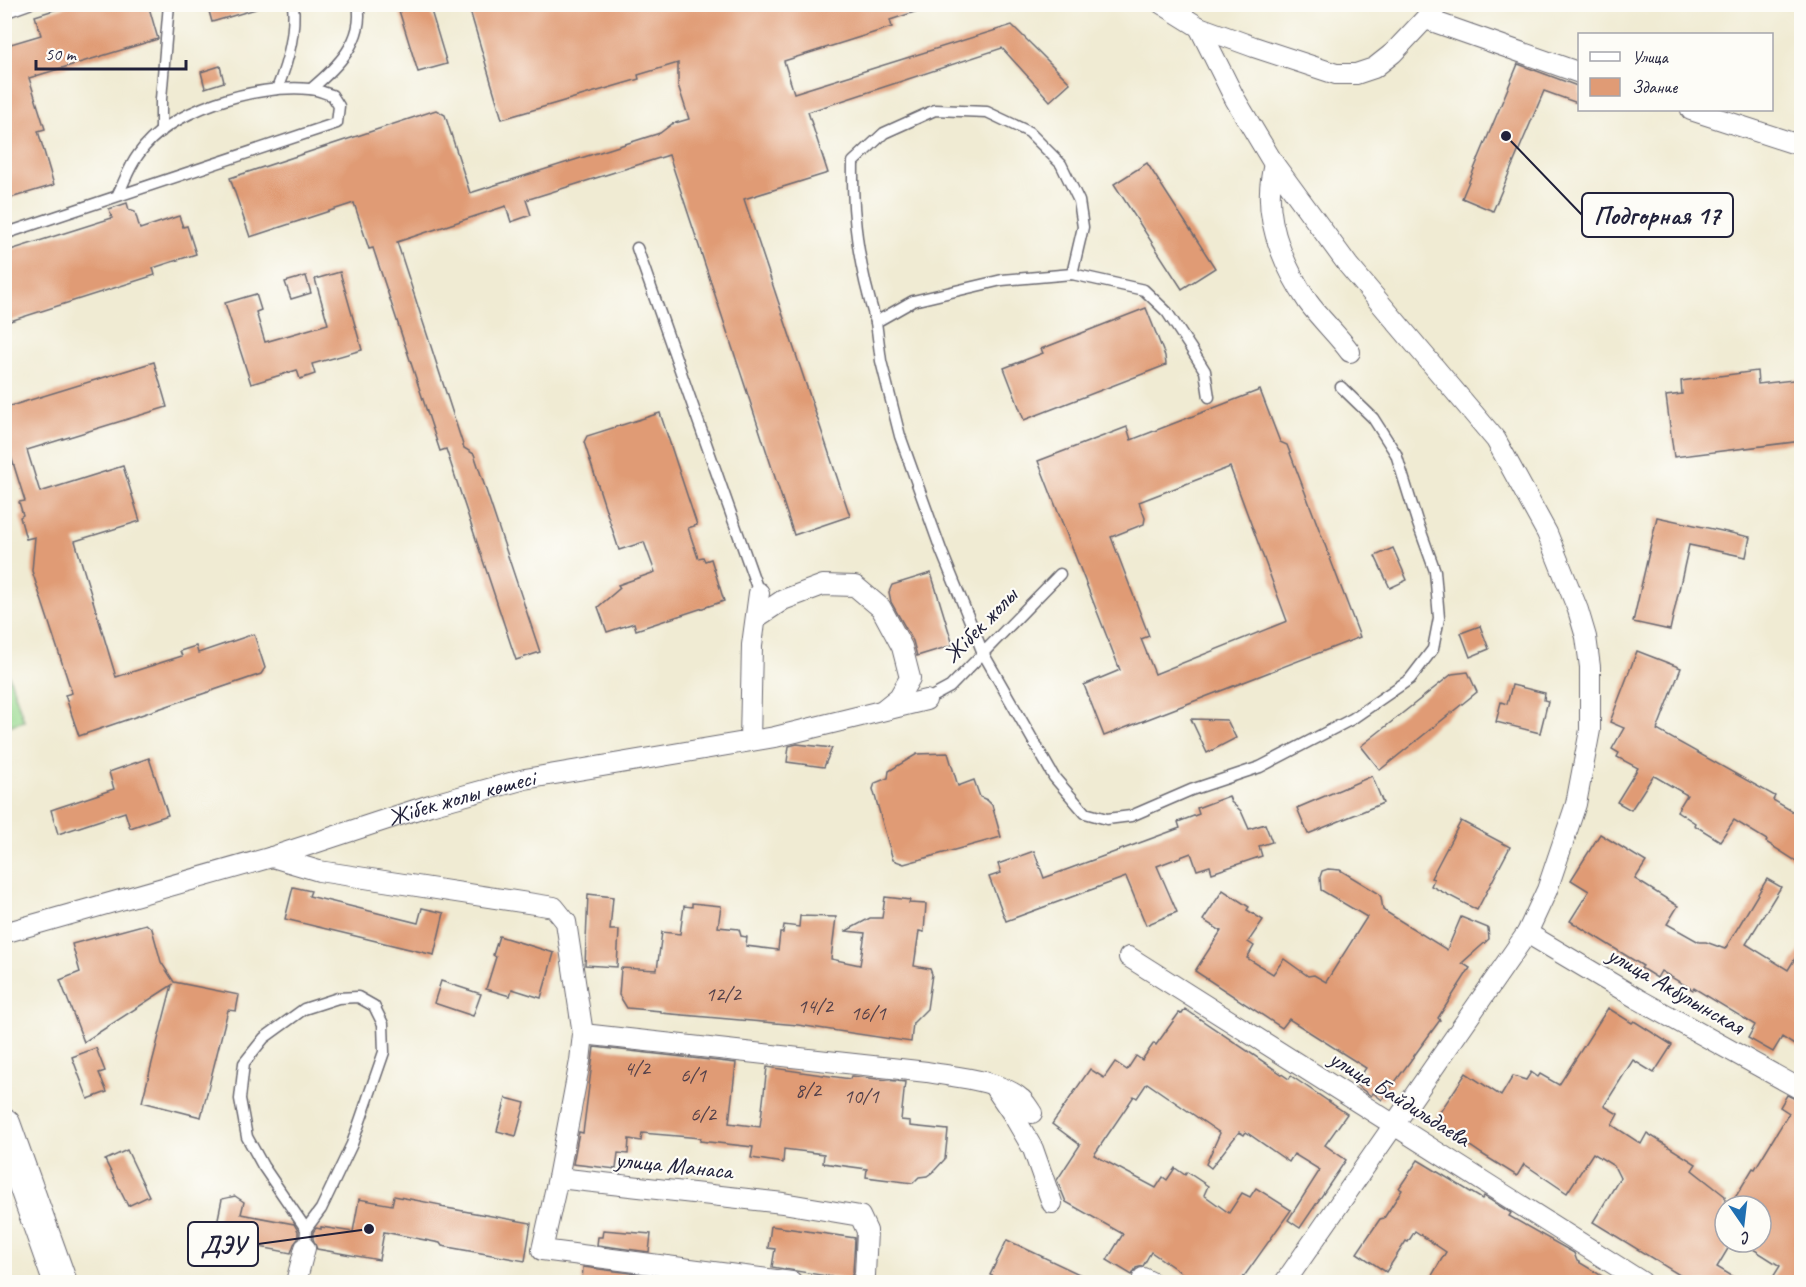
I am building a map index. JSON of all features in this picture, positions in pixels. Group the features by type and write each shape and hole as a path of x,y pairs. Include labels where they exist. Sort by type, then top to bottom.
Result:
{"highway":[{"path":"4,1125 57,1281"}],"street":[{"path":"1162,4 1199,27 1336,74 1356,74 1374,68 1432,12 1578,72"},
{"path":"1199,27 1235,99 1274,164 1348,265 1496,440 1546,533 1578,610 1586,637 1590,667 1590,730 1576,804 1547,890 1527,933 1285,1282"},
{"path":"1694,111 1802,146"},
{"path":"1274,164 1269,192 1274,230 1289,272 1309,304 1350,352"},
{"path":"756,618 783,600 823,585 855,586 881,608 902,646 910,678 899,697 882,711"},
{"path":"750,741 752,645 759,593"},
{"name":"Жібек жолы көшесі","path":"4,933 272,857 430,805 525,778 775,737 926,700"},
{"path":"272,857 319,871 554,907 566,922 583,1034 580,1062 558,1178 542,1250 792,1282"},
{"name":"улица Акбулынская","path":"1527,933 1638,999 1802,1090"},
{"name":"улица Байдильдаева","path":"1130,957 1642,1282"},
{"path":"583,1034 972,1079 993,1085 1021,1098 1032,1113"},
{"path":"993,1085 1033,1149 1052,1203"},
{"name":"улица Манаса","path":"558,1178 783,1203 860,1216 867,1231 865,1275 862,1282"},
{"path":"296,1282 306,1239"}],"lane":[{"path":"4,13 29,4"},
{"path":"161,132 160,99 169,4"},
{"path":"277,89 288,62 295,21 292,4"},
{"path":"311,89 336,69 351,46 361,17 358,4"},
{"path":"4,234 337,123 339,106 332,95 311,89 277,89 224,100 189,112 161,132 138,154 117,196"},
{"path":"1071,274 1083,227 1079,201 1061,164 1029,132 987,112 935,110 884,133 853,162 854,223 865,287 876,322 881,361 900,436 941,550 983,653 1054,777 1085,813 1107,819 1131,816 1191,789 1260,767 1352,719 1410,679 1433,649 1439,618 1435,571 1396,454 1373,418 1341,387"},
{"path":"637,249 759,593"},
{"path":"876,322 913,301 1002,280 1071,274 1144,290 1167,312 1205,371 1209,397"},
{"name":"Жібек жолы","path":"926,700 950,687 1060,574"},
{"path":"358,997 374,1006 383,1024 384,1052 352,1144 306,1239 248,1137 240,1099 244,1063 264,1038 304,1009 338,998 358,997"}],"green space":[{"path":"4,661 24,721 5,727 4,727"}],"building":[{"path":"73,4 148,4 158,39 29,78 45,129 38,131 54,185 4,200 4,46 41,35 35,16"},
{"path":"207,4 256,4 256,9 212,22"},
{"path":"397,4 429,4 447,64 418,72"},
{"path":"468,4 927,4 927,8 890,20 892,27 784,61 794,93 1012,25 1070,83 1050,101 1002,48 808,112 828,173 744,199 850,516 794,535 669,155 526,200 531,215 511,222 506,206 397,242 464,448 474,454 540,652 516,660 446,449 440,451 373,248 369,249 354,203 250,237 230,178 436,110 445,115 470,193 660,133 672,124 689,119 678,85 678,63 638,75 639,79 502,119"},
{"path":"1518,64 1578,86 1578,103 1544,91 1493,211 1462,198"},
{"path":"220,66 224,82 205,88 201,72"},
{"path":"1147,163 1215,268 1182,289 1114,184"},
{"path":"127,203 129,210 135,212 140,229 179,216 183,227 187,226 196,254 153,268 155,275 4,323 4,252 112,218 109,209"},
{"path":"340,272 362,350 312,364 315,374 300,379 297,370 251,384 225,303 256,294 261,310 256,312 265,342 328,324 315,279"},
{"path":"306,276 311,293 291,299 285,282"},
{"path":"1146,308 1165,356 1166,365 1024,420 1004,368 1043,353 1041,349"},
{"path":"154,362 167,407 27,450 40,492 123,466 140,521 75,541 116,677 182,656 180,651 196,646 198,653 254,634 265,668 261,674 79,736 65,695 72,693 32,571 35,537 26,539 20,517 23,515 19,502 25,501 10,453 4,455 4,408"},
{"path":"1757,371 1758,384 1802,379 1802,441 1674,457 1666,396 1682,394 1681,381"},
{"path":"1260,390 1280,442 1287,445 1360,637 1104,736 1084,685 1120,670 1038,461 1127,427 1131,440","holes":["1230,467 1287,621 1155,674 1141,639 1149,636 1111,537 1144,524 1145,518 1139,502"]},
{"path":"660,413 697,525 688,528 698,558 703,557 705,561 711,559 724,601 636,630 634,623 607,632 598,607 620,588 618,585 655,572 644,542 619,550 584,442 587,436"},
{"path":"1657,517 1750,537 1746,557 1689,545 1670,630 1633,622"},
{"path":"1393,548 1407,580 1390,588 1375,556"},
{"path":"931,573 953,645 917,656 913,641 891,602 889,592 892,585"},
{"path":"1480,626 1489,649 1470,657 1461,633"},
{"path":"1637,651 1681,668 1657,730 1775,796 1773,800 1802,817 1802,865 1734,820 1720,841 1677,811 1687,795 1656,777 1653,776 1631,810 1617,802 1638,768 1617,757 1619,753 1612,749 1624,728 1610,722"},
{"path":"1468,672 1477,692 1380,770 1361,746 1452,674"},
{"path":"1512,685 1545,693 1544,700 1548,701 1540,733 1496,722 1501,702 1507,704"},
{"path":"1191,719 1227,720 1236,738 1207,753"},
{"path":"797,744 832,748 824,767 787,762 789,746"},
{"path":"948,753 958,786 974,780 980,797 992,805 1001,837 904,864 893,860 873,789 875,783 888,778 889,771 917,754"},
{"path":"149,758 168,815 130,828 125,812 58,834 51,810 114,789 109,772"},
{"path":"1372,776 1383,803 1308,834 1297,808"},
{"path":"1229,796 1231,802 1241,811 1249,829 1265,824 1272,842 1259,846 1262,856 1212,873 1210,866 1197,870 1191,853 1157,866 1177,912 1146,925 1126,877 1006,921 989,877 1001,873 998,864 1034,851 1044,878 1180,828 1178,822 1199,814 1197,808"},
{"path":"1461,821 1510,847 1477,910 1431,886 1434,879 1431,878"},
{"path":"1600,834 1646,862 1635,879 1678,906 1667,924 1699,942 1706,942 1725,949 1767,879 1781,887 1746,944 1788,970 1802,947 1802,1050 1782,1037 1773,1052 1748,1038 1755,1025 1661,971 1657,978 1641,968 1643,966 1570,921 1589,891 1571,880"},
{"path":"1340,870 1378,893 1383,910 1447,950 1461,917 1488,928 1489,939 1462,963 1470,968 1438,1018 1440,1020 1382,1100 1373,1093 1371,1096 1355,1084 1366,1068 1289,1019 1282,1028 1195,971 1221,931 1203,920 1223,890 1249,907 1247,910 1263,920 1248,942 1254,946 1247,958 1273,974 1284,959 1308,976 1314,975 1326,982 1367,917 1321,890 1322,871"},
{"path":"293,887 311,891 309,896 418,923 422,908 444,913 434,955 285,919"},
{"path":"588,894 613,897 610,930 619,930 617,967 585,965"},
{"path":"885,897 910,900 909,903 926,904 924,932 919,931 914,966 930,969 932,974 927,1009 913,1023 911,1042 798,1025 627,1008 619,995 621,968 657,970 662,932 680,934 684,906 692,907 692,903 721,906 718,927 739,929 741,936 747,937 746,946 778,950 780,933 783,933 784,925 799,927 800,916 836,917 831,959 860,965 865,933 846,931 870,918 882,918"},
{"path":"146,924 152,929 161,962 174,982 239,995 236,1011 228,1010 201,1117 142,1102 172,985 84,1042 60,980 80,972 72,944"},
{"path":"499,936 554,953 541,998 512,989 510,996 486,989 496,957 493,955"},
{"path":"441,981 481,994 473,1016 434,1003"},
{"path":"1608,1008 1672,1045 1654,1073 1633,1060 1604,1106 1618,1114 1612,1125 1641,1144 1647,1133 1696,1164 1692,1170 1722,1194 1713,1194 1713,1254 1725,1254 1717,1267 1742,1282 1691,1282 1593,1222 1620,1178 1614,1166 1593,1153 1567,1193 1524,1164 1517,1176 1434,1121 1466,1073 1501,1096 1513,1076 1526,1080 1531,1072 1538,1077 1540,1074 1559,1085"},
{"path":"1185,1009 1289,1079 1291,1076 1347,1114 1325,1145 1346,1160 1300,1228 1288,1220 1320,1170 1294,1154 1289,1162 1246,1132 1244,1135 1239,1132 1211,1168 1206,1164 1220,1133 1147,1083 1137,1098 1134,1096 1094,1155 1156,1188 1163,1177 1167,1180 1175,1168 1185,1175 1187,1172 1208,1186 1204,1195 1229,1213 1242,1193 1250,1197 1256,1188 1291,1210 1240,1282 1195,1282 1151,1252 1143,1266 1136,1268 1132,1275 1107,1260 1123,1234 1066,1202 1057,1180 1080,1145 1052,1124 1090,1069 1104,1078 1115,1062 1127,1070 1136,1056 1142,1060 1179,1013 1182,1014"},
{"path":"594,1047 736,1063 729,1123 760,1127 767,1067 850,1079 851,1076 905,1082 901,1120 910,1121 910,1126 948,1130 945,1159 934,1171 927,1176 919,1177 913,1183 866,1177 867,1169 823,1163 824,1154 784,1149 783,1163 751,1158 753,1147 700,1141 701,1138 642,1133 641,1141 629,1139 628,1154 618,1153 616,1169 573,1164 579,1132 583,1133"},
{"path":"96,1048 105,1071 99,1073 107,1092 88,1099 72,1057"},
{"path":"1787,1095 1802,1102 1802,1268 1792,1282 1770,1282 1780,1266 1761,1254 1773,1254 1773,1194 1737,1194 1789,1113 1780,1107"},
{"path":"506,1098 525,1103 516,1136 497,1131"},
{"path":"127,1150 149,1196 128,1206 105,1160"},
{"path":"1418,1160 1482,1199 1484,1196 1511,1213 1509,1216 1574,1253 1577,1261 1612,1282 1428,1282 1446,1252 1415,1231 1386,1272 1357,1253 1380,1219 1384,1218 1402,1190 1399,1188"},
{"path":"235,1196 244,1202 241,1214 294,1224 298,1231 298,1239 291,1253 214,1238 222,1199"},
{"path":"394,1196 531,1223 525,1261 442,1246 440,1243 384,1232 379,1260 317,1249 313,1239 313,1232 316,1228 353,1232 359,1199 392,1205"},
{"path":"771,1226 855,1238 853,1272 850,1280 772,1267 775,1249 768,1248"},
{"path":"603,1230 651,1234 649,1252 597,1245 598,1237 602,1237"},
{"path":"1007,1240 1096,1282 1006,1282 990,1275"},
{"path":"583,1267 647,1275 646,1282 582,1282"}],"place":[{"name":"Подгорная 17","path":"1506,136"},
{"name":"ДЭУ","path":"369,1229"}]}
